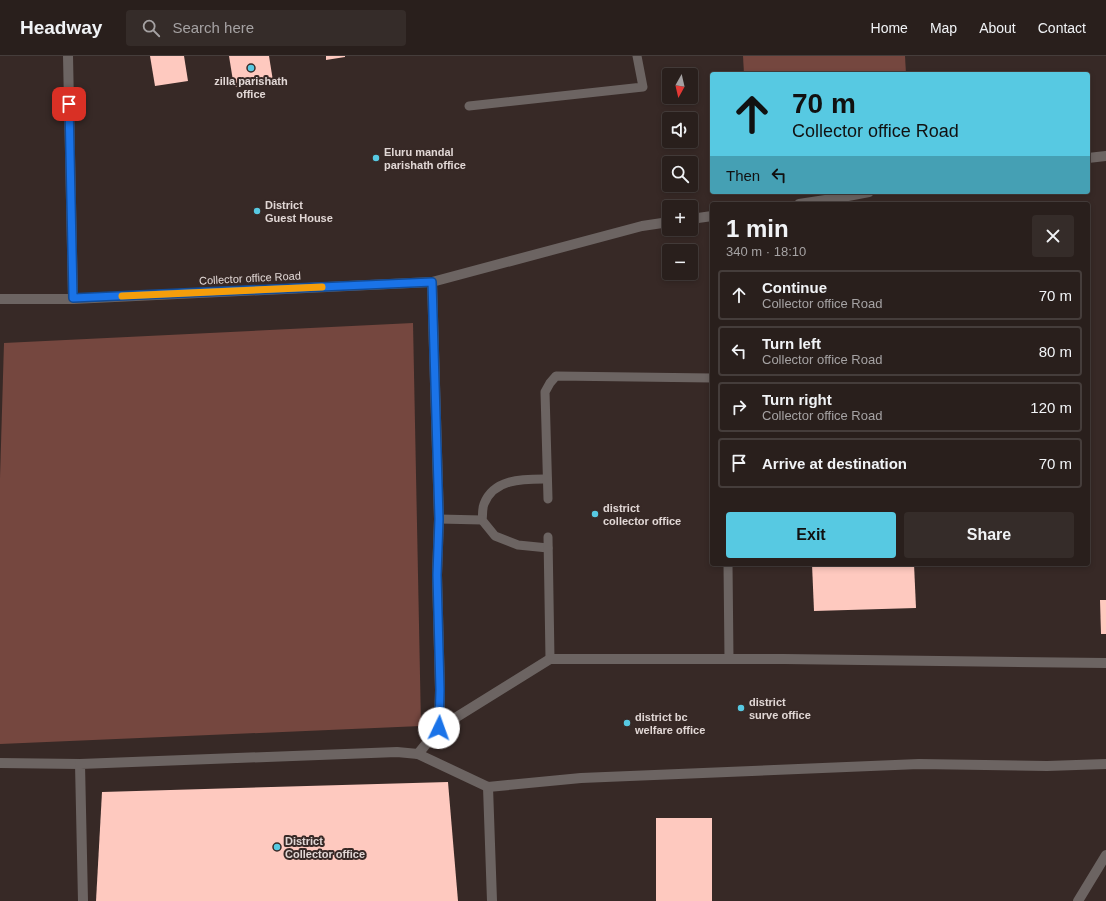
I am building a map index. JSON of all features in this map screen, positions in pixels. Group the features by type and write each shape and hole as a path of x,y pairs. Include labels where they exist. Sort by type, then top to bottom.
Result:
{"street":[{"path":"68,56 73,298"},
{"path":"1090,158 1106,156"},
{"path":"812,202 858,194"},
{"path":"698,218 710,216"},
{"name":"Collector office Road","path":"0,299 73,298 432,282 642,226 662,223"},
{"path":"432,282 439,519 437,575 440,690 439,728"},
{"path":"418,754 439,728 550,659 729,659 1106,663"},
{"path":"0,763 80,764 397,752 418,754 488,787 581,778 919,764 1047,766 1106,764"},
{"path":"80,764 83,901"},
{"path":"488,787 492,901"},
{"path":"1078,901 1106,855"}],"lane":[{"path":"469,106 643,87 637,56"},
{"path":"548,499 545,392 556,376 710,378"},
{"path":"547,479 522,479 504,484 489,493 483,505 482,520 495,536 518,545 548,548"},
{"path":"439,519 482,520"},
{"path":"548,537 550,659"},
{"path":"728,566 729,659"}],"shaded area":[{"path":"743,56 905,56 906,72 744,72"},
{"path":"413,323 421,726 0,744 0,478 4,343"}],"building":[{"name":"zilla parishath office","path":"150,56 184,56 188,81 155,86"},
{"name":"zilla parishath office","path":"229,56 269,56 273,81 234,87"},
{"path":"326,56 345,56 345,57 326,60"},
{"path":"812,566 914,566 916,608 814,611"},
{"path":"1100,600 1106,600 1106,634 1101,634"},
{"name":"District Collector office","path":"448,782 458,901 96,901 102,792"},
{"path":"656,818 712,818 712,901 656,901"}],"slow traffic":[{"path":"122,296 322,287"}],"place":[{"name":"zilla parishath office","path":"251,68"},
{"name":"Eluru mandal parishath office","path":"376,158"},
{"name":"District Guest House","path":"257,211"},
{"name":"district collector office","path":"595,514"},
{"name":"district surve office","path":"741,708"},
{"name":"district bc welfare office","path":"627,723"},
{"name":"District Collector office","path":"277,847"}],"route":[{"path":"69,104 73,298 432,282 439,519 437,575 440,690 439,728"}]}
